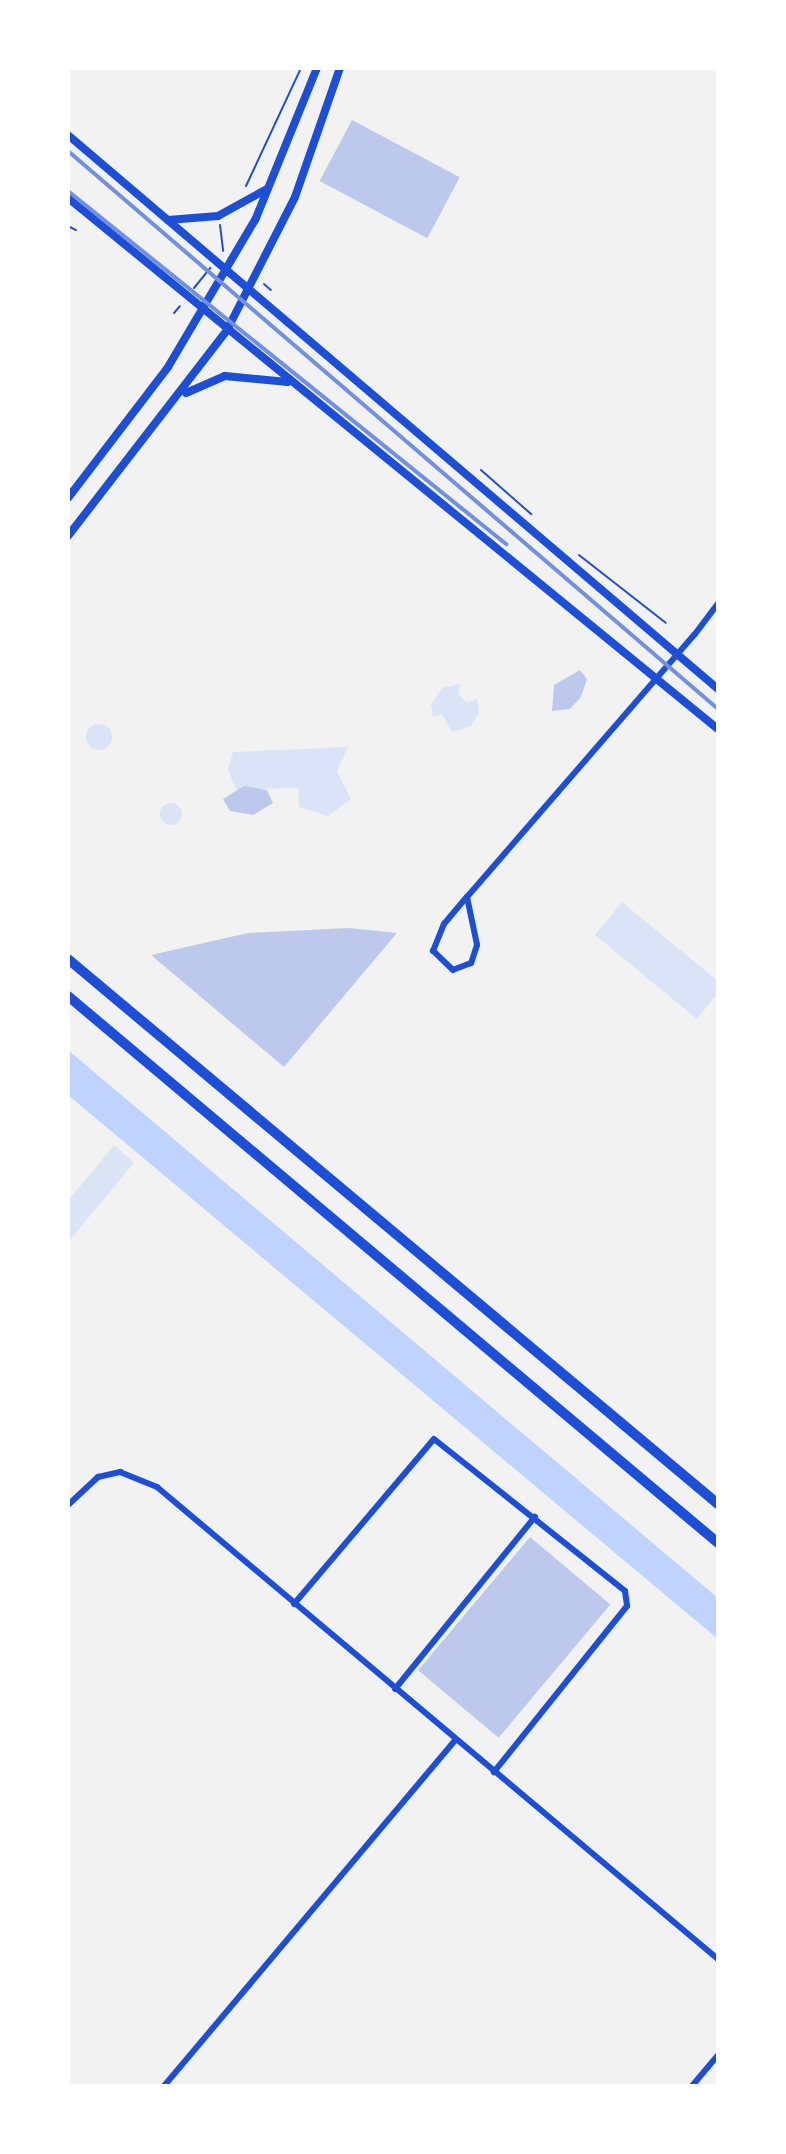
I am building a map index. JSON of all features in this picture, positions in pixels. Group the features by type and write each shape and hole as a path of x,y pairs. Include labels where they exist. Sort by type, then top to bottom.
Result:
{"main road":[{"path":"68,959 718,1504"},
{"path":"68,996 718,1543"}],"street":[{"path":"68,498 168,367 225,269 271,185 317,68"},
{"path":"68,536 183,394 227,330 298,191 340,68"},
{"path":"68,135 718,689"},
{"path":"168,220 218,216 271,185"},
{"path":"68,198 718,729"},
{"path":"183,394 225,376 293,383"},
{"path":"467,897 477,945 471,963 453,970 435,957 433,943 467,897 657,679 718,603"},
{"path":"294,1604 434,1439 535,1517 629,1599 494,1772"},
{"path":"68,1505 98,1477 120,1472 157,1487 718,1959"},
{"path":"395,1689 535,1517"},
{"path":"164,2086 455,1740"},
{"path":"692,2086 718,2055"}],"path":[{"path":"240,193 267,151 301,68"},
{"path":"68,226 76,230"},
{"path":"481,470 533,516"},
{"path":"577,553 666,623"}],"shaded area":[{"path":"460,684 458,694 468,703 477,698 479,712 471,726 452,732 442,714 433,717 431,704 442,688"},
{"path":"99,724 108,728 112,737 108,746 99,750 90,746 86,737 90,728"},
{"path":"348,747 337,771 351,799 328,816 299,807 298,788 236,789 228,770 233,752"},
{"path":"171,803 182,814 171,825 160,814"},
{"path":"622,902 718,981 718,993 697,1019 595,935"},
{"path":"114,1145 134,1163 68,1242 68,1201"}],"water":[{"path":"68,1050 718,1598 718,1639 68,1095"}],"building":[{"path":"352,120 460,177 427,238 320,181"},
{"path":"580,670 587,679 581,697 570,709 552,711 554,685"},
{"path":"244,786 267,790 273,803 253,815 230,811 223,799"},
{"path":"349,928 397,933 284,1067 151,955 248,933"},
{"path":"530,1537 610,1604 499,1738 418,1670"}],"railway":[{"path":"68,151 718,709"},
{"path":"68,191 506,544"}]}
